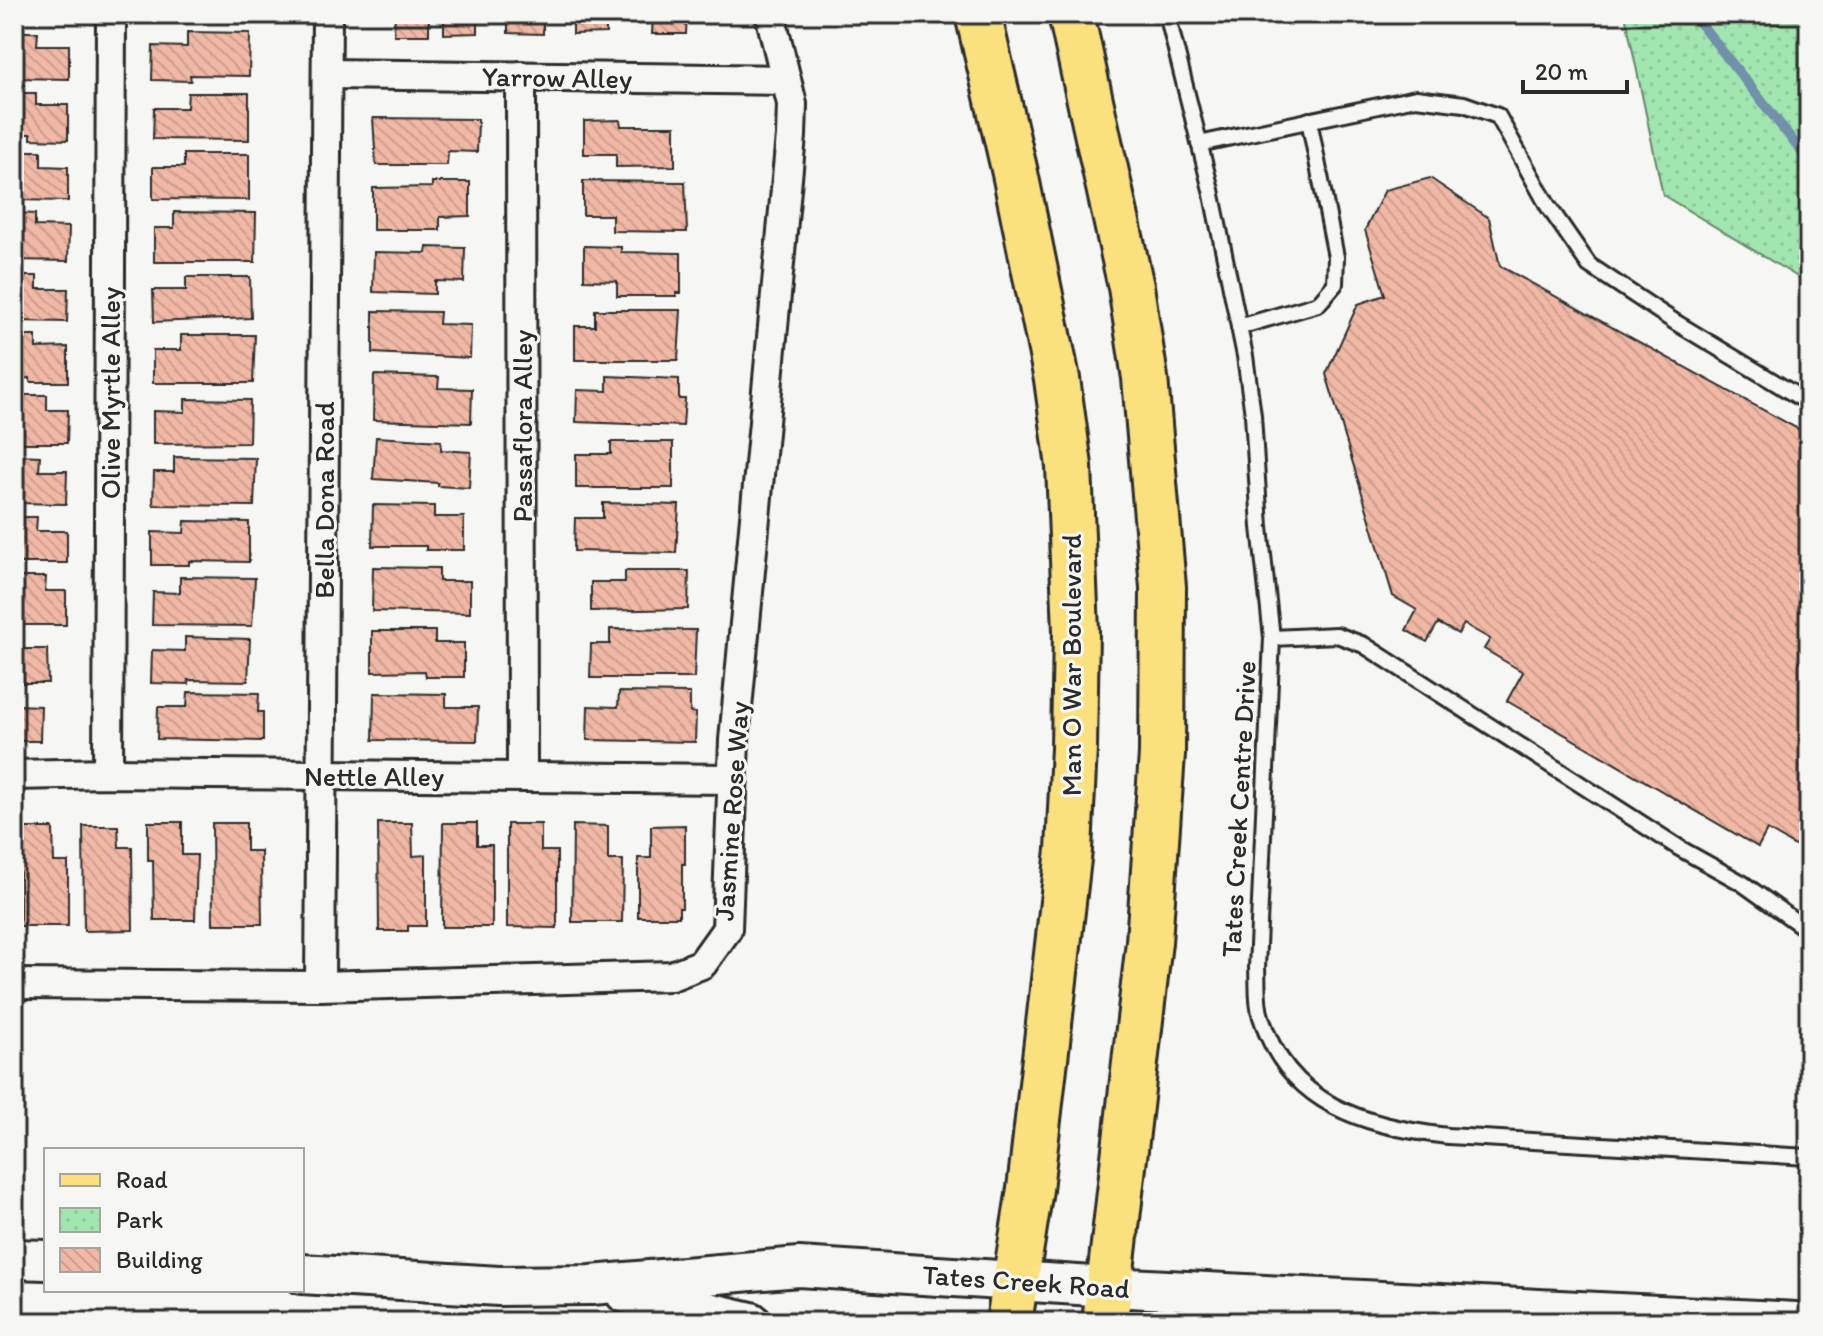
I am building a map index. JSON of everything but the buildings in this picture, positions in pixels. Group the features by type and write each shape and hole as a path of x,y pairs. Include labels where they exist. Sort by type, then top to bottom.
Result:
{"main road":[{"name":"Man O War Boulevard","path":"978,14 1015,173 1057,379 1069,466 1076,631 1069,850 1030,1189 1012,1302"},
{"path":"1071,14 1131,287 1145,378 1163,587 1162,754 1150,927 1107,1304"},
{"path":"14,1259 44,1260"},
{"name":"Tates Creek Road","path":"304,1274 499,1286 591,1285 799,1267 1012,1302 1796,1322"},
{"name":"Tates Creek Road","path":"591,1285 751,1322"}],"street":[{"name":"Olive Myrtle Alley","path":"108,773 111,14"},
{"name":"Bella Dona Road","path":"320,986 327,14"},
{"name":"Jasmine Rose Way","path":"14,984 320,986 671,976 702,964 727,929 736,724 791,136 792,104 770,14"},
{"name":"Yarrow Alley","path":"327,74 786,80"},
{"name":"Passaflora Alley","path":"521,76 522,775"},
{"name":"Nettle Alley","path":"14,775 522,775 733,779"}],"lane":[{"path":"1168,16 1184,14"},
{"name":"Tates Creek Centre Drive","path":"1168,16 1239,327 1253,415 1260,527 1272,638 1257,968 1259,1014 1272,1047 1303,1086 1357,1119 1400,1131 1809,1157"},
{"path":"1199,144 1416,98 1464,104 1498,116 1548,206 1589,265 1675,322 1809,403"},
{"path":"1239,327 1318,304 1335,284 1336,257 1309,120"},
{"path":"1272,638 1337,635 1364,645 1681,849 1742,883 1809,931"}],"green space":[{"path":"1625,14 1809,14 1809,284 1663,195"}],"waterway":[{"path":"1693,14 1809,161"}]}
